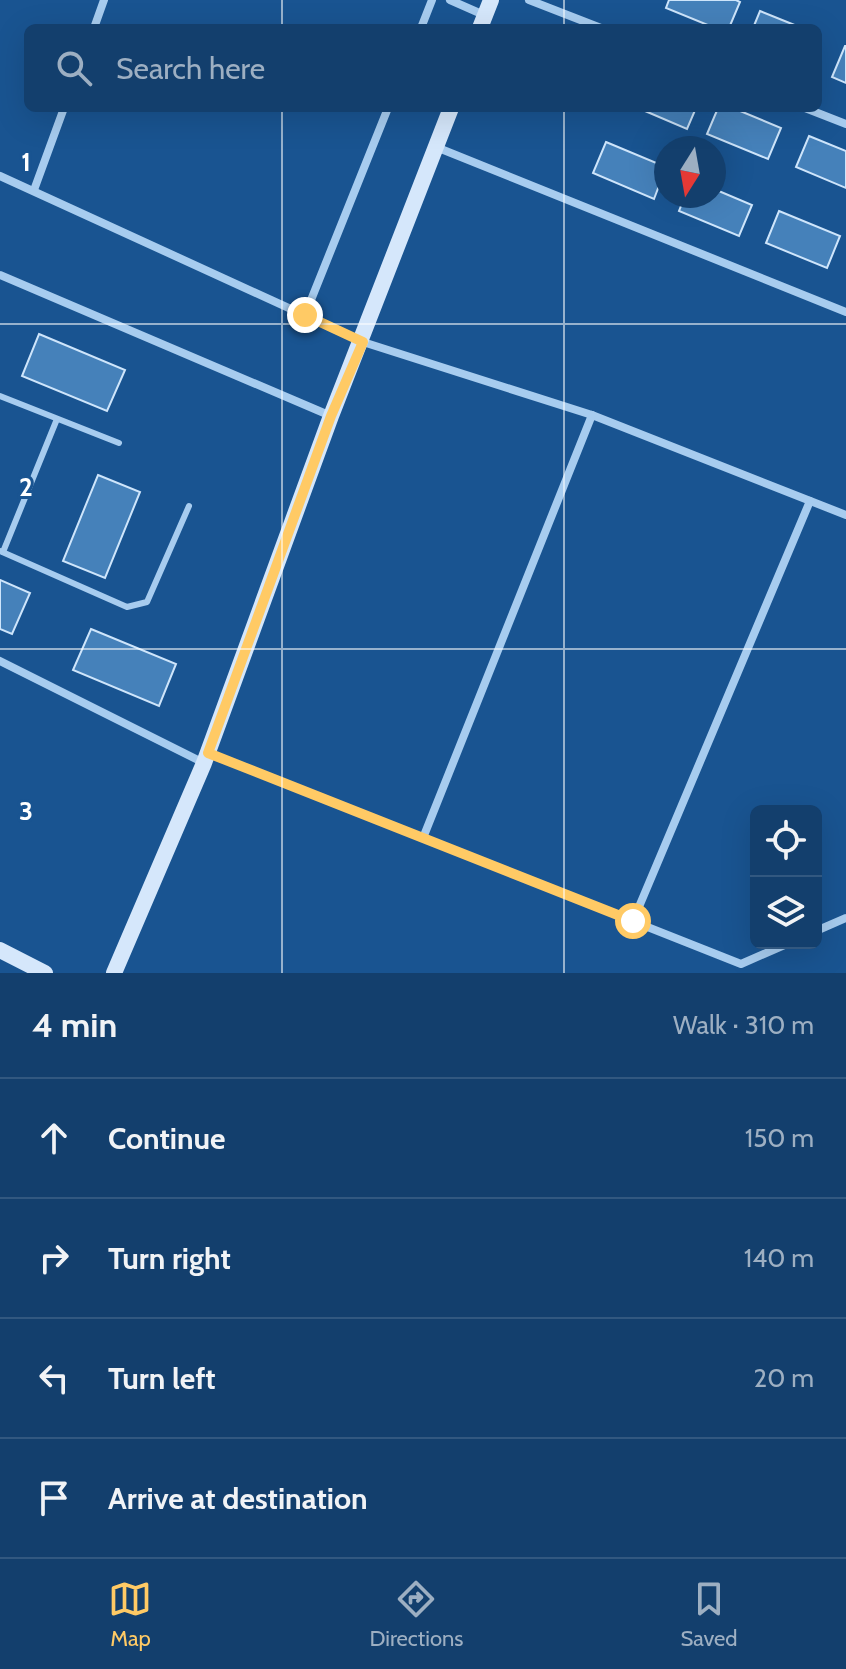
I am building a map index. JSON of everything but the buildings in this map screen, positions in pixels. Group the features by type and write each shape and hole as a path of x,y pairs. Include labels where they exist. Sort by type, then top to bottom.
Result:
{"street":[{"path":"95,24 104,0"},
{"path":"423,24 432,0"},
{"path":"450,0 486,14"},
{"path":"529,0 591,24"},
{"path":"34,190 63,112"},
{"path":"305,315 386,112"},
{"path":"114,973 206,758 331,416 363,342 449,112"},
{"path":"815,112 846,124"},
{"path":"436,147 846,312"},
{"path":"0,176 363,342 592,415 846,515"},
{"path":"0,275 331,416"},
{"path":"423,838 592,415"},
{"path":"633,921 810,501"},
{"path":"0,661 206,758 423,838 741,964 775,949"},
{"path":"822,928 846,918"},
{"path":"0,950 45,973"}],"lane":[{"path":"0,396 119,443"},
{"path":"57,419 2,552 127,607 147,602 189,506"}],"route":[{"path":"305,315 363,342 331,416 208,753 633,921"}]}
